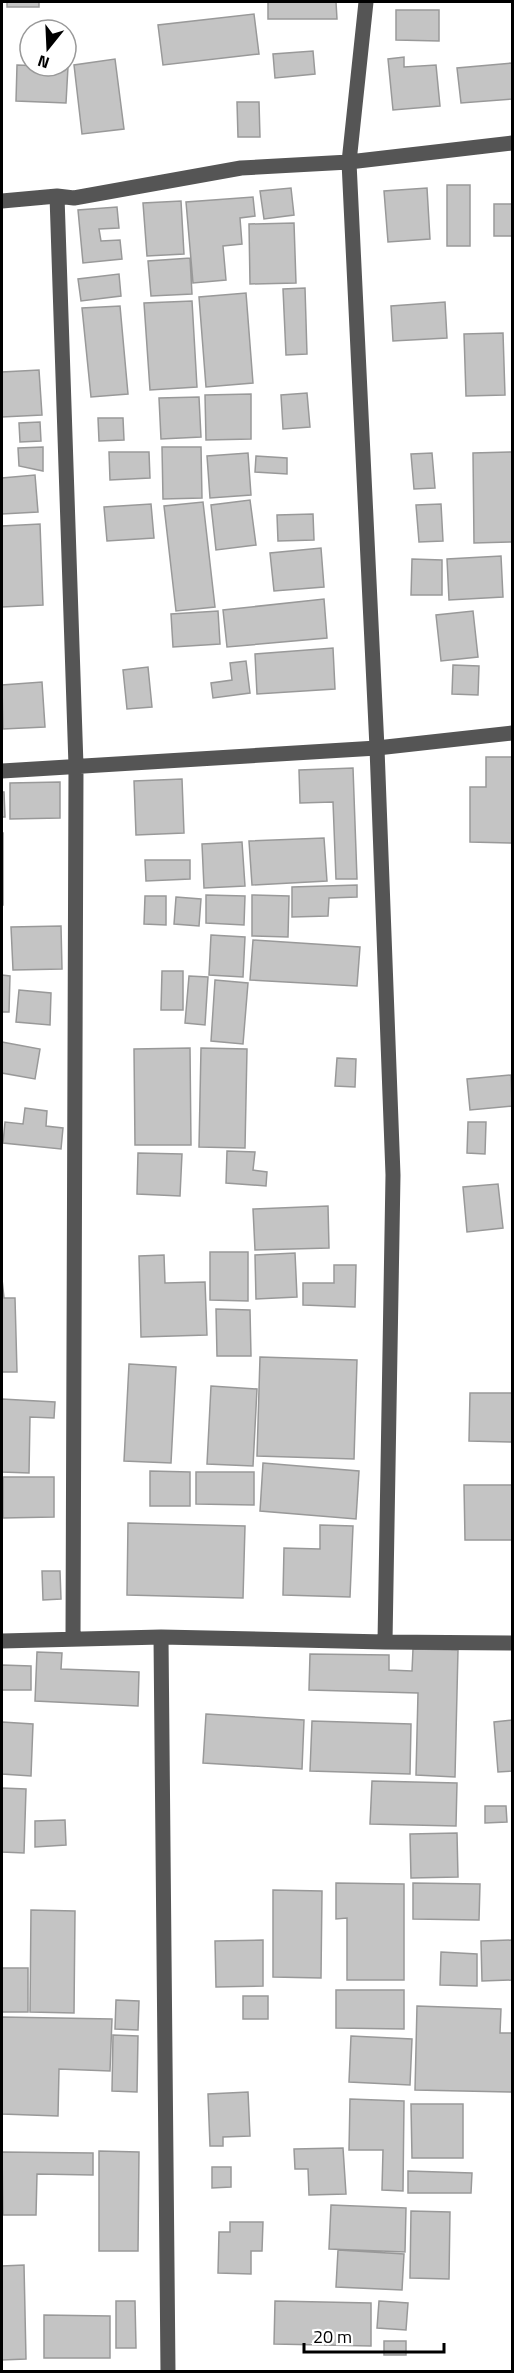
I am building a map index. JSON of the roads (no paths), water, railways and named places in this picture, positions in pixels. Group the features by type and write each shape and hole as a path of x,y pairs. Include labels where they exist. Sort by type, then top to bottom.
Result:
{"street":[{"path":"366,2 349,162 377,748 393,1175 385,1642"},
{"path":"2,201 57,196 74,198 241,168 349,162 513,143"},
{"path":"57,196 76,766 72,1640"},
{"path":"2,771 377,748 513,733"},
{"path":"161,1637 168,2372"},
{"path":"2,1641 161,1637 385,1642 513,1642"}]}
